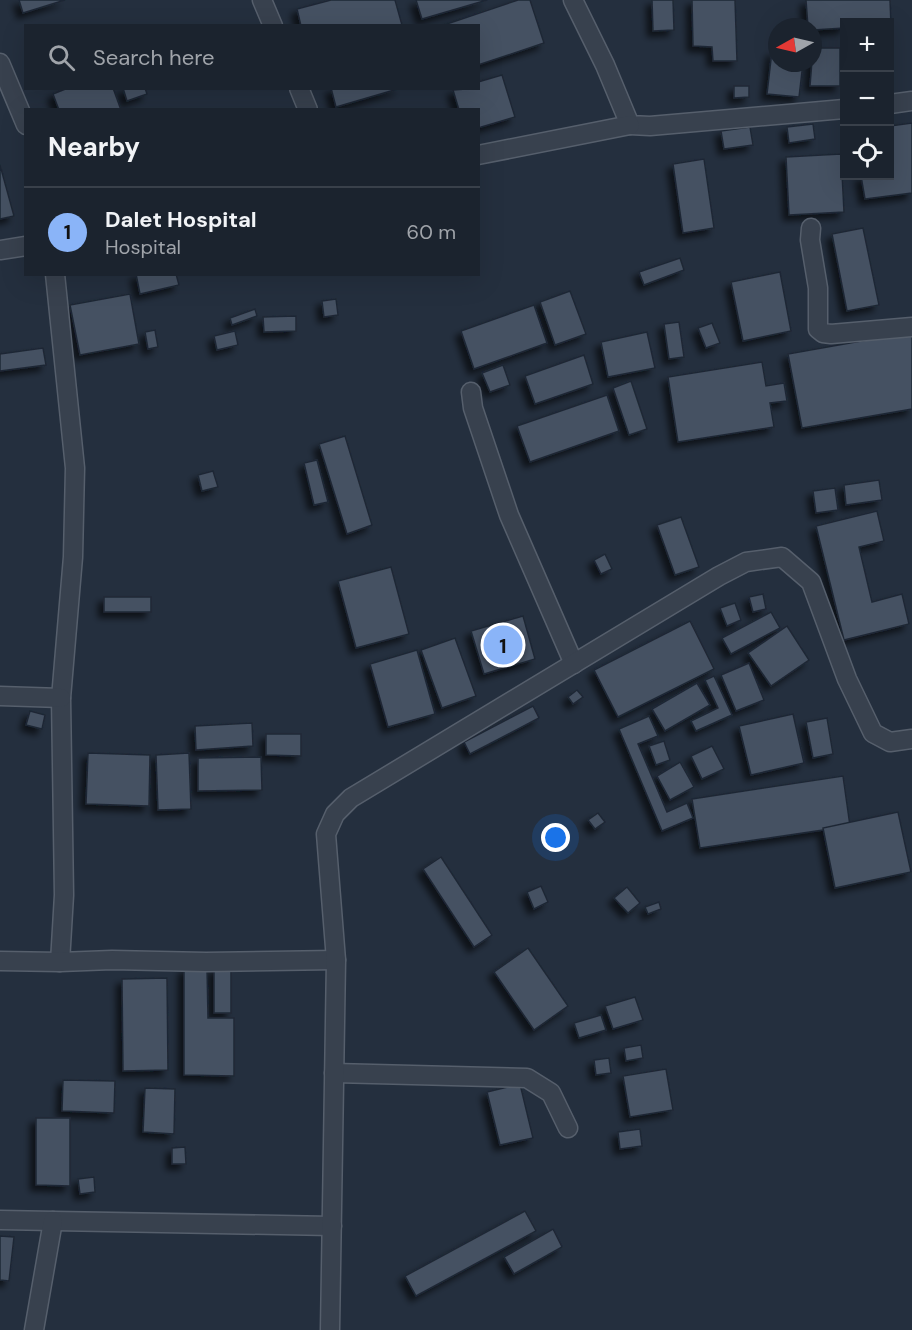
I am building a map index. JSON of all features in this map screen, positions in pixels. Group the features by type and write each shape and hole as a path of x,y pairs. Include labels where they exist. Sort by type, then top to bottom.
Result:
{"street":[{"path":"262,0 272,24"},
{"path":"573,0 605,65 630,125"},
{"path":"0,63 24,120"},
{"path":"300,90 307,108"},
{"path":"894,103 912,101"},
{"path":"480,155 630,125 650,126 840,109"},
{"path":"811,228 810,240 818,288 818,329 823,333 831,334 912,327"},
{"path":"0,250 24,246"},
{"path":"55,276 75,468 72,557 61,698 64,895 60,962"},
{"path":"471,392 473,408 509,515 574,664"},
{"path":"330,1330 336,960 326,834 335,814 351,798 719,576 746,562 782,557 811,582 847,679 873,733 890,742 912,739"},
{"path":"0,696 61,698"},
{"path":"0,961 336,960"},
{"path":"334,1073 527,1078 551,1093 568,1128"},
{"path":"0,1220 332,1226"},
{"path":"34,1330 53,1221"}],"building":[{"path":"19,0 65,0 23,13"},
{"path":"331,0 395,0 402,24 301,24 297,9"},
{"path":"416,0 487,0 422,19"},
{"path":"518,0 530,0 544,43 480,64 480,24 447,24"},
{"path":"652,0 673,0 674,30 653,31"},
{"path":"692,0 735,0 737,61 713,61 712,47 693,46"},
{"path":"806,0 890,0 891,18 840,18 840,28 822,29 822,18 807,18"},
{"path":"822,48 840,48 840,86 810,86 811,72 822,72"},
{"path":"770,72 802,72 799,97 767,94"},
{"path":"502,75 515,117 480,127 480,108 458,108 453,90 480,90 480,81"},
{"path":"734,86 749,86 749,97 734,98"},
{"path":"63,90 114,90 120,108 58,108 53,94"},
{"path":"124,90 146,90 147,94 127,101"},
{"path":"332,90 394,90 336,107"},
{"path":"912,123 912,193 865,199 862,180 894,180 894,125"},
{"path":"813,124 815,139 789,143 787,127"},
{"path":"750,127 753,145 724,149 721,131"},
{"path":"840,154 844,212 789,215 786,157"},
{"path":"704,159 714,228 683,233 673,164"},
{"path":"0,165 14,216 0,219"},
{"path":"863,228 879,305 847,311 832,234"},
{"path":"680,258 684,270 644,285 639,272"},
{"path":"780,272 791,331 743,341 731,282"},
{"path":"136,276 177,276 179,285 140,294"},
{"path":"570,291 586,334 555,345 540,302"},
{"path":"130,294 139,344 80,355 70,305"},
{"path":"336,299 338,315 324,317 322,301"},
{"path":"534,305 547,343 474,369 461,331"},
{"path":"255,309 257,316 232,325 230,318"},
{"path":"296,316 296,331 264,332 263,317"},
{"path":"679,322 684,357 669,359 664,324"},
{"path":"712,323 720,343 706,348 698,328"},
{"path":"155,330 158,347 148,349 145,332"},
{"path":"235,331 238,345 217,350 214,336"},
{"path":"647,332 655,368 608,377 601,342"},
{"path":"912,332 912,409 802,428 788,354"},
{"path":"43,348 46,365 0,371 0,354"},
{"path":"584,355 593,384 535,404 525,376"},
{"path":"762,362 766,386 784,383 787,401 770,403 774,427 678,442 668,377"},
{"path":"503,365 510,385 490,392 482,373"},
{"path":"631,381 647,429 629,435 613,388"},
{"path":"607,395 619,431 530,462 517,426"},
{"path":"345,436 372,525 347,534 319,444"},
{"path":"317,460 328,502 314,505 304,463"},
{"path":"213,471 218,487 202,491 198,475"},
{"path":"879,480 882,500 846,505 844,485"},
{"path":"835,488 838,510 816,513 813,491"},
{"path":"877,511 884,541 859,547 872,602 902,594 909,624 844,640 816,526"},
{"path":"681,517 699,567 675,575 657,525"},
{"path":"605,554 612,569 601,574 594,560"},
{"path":"391,567 409,634 356,648 338,581"},
{"path":"763,594 766,609 753,612 749,597"},
{"path":"104,597 151,597 151,612 104,612"},
{"path":"735,603 741,620 727,626 720,608"},
{"path":"771,612 780,628 731,654 722,638"},
{"path":"523,616 535,659 484,674 471,631"},
{"path":"690,621 714,669 618,717 594,670"},
{"path":"787,626 809,660 771,686 748,653"},
{"path":"455,638 476,696 442,708 421,650"},
{"path":"417,650 435,714 388,727 370,664"},
{"path":"749,663 764,700 736,711 721,675"},
{"path":"714,676 732,715 696,731 691,721 718,708 705,680"},
{"path":"697,683 710,705 665,731 652,709"},
{"path":"577,690 583,697 573,704 568,697"},
{"path":"533,706 539,718 470,754 464,742"},
{"path":"30,711 45,715 42,729 26,725"},
{"path":"793,714 804,763 751,775 739,726"},
{"path":"649,716 658,736 638,744 667,812 687,803 693,818 662,831 619,729"},
{"path":"827,718 833,754 813,758 806,722"},
{"path":"252,723 253,746 196,750 195,726"},
{"path":"266,734 301,734 301,756 266,755"},
{"path":"664,741 670,760 656,765 649,746"},
{"path":"712,746 724,769 702,779 691,756"},
{"path":"88,753 150,755 149,806 86,804"},
{"path":"189,753 191,809 158,810 156,755"},
{"path":"261,757 262,790 198,791 198,758"},
{"path":"680,762 694,787 670,800 657,776"},
{"path":"843,776 850,826 700,848 692,799"},
{"path":"898,812 911,872 835,888 823,828"},
{"path":"598,813 605,822 595,829 588,820"},
{"path":"441,857 492,935 474,947 423,869"},
{"path":"541,886 548,902 534,909 527,892"},
{"path":"627,887 640,903 628,913 614,898"},
{"path":"659,902 661,909 648,914 645,907"},
{"path":"528,948 568,1006 534,1030 494,972"},
{"path":"184,968 207,968 208,1018 234,1018 234,1076 184,1075"},
{"path":"214,968 231,968 231,1013 214,1013"},
{"path":"167,978 168,1070 123,1071 122,979"},
{"path":"635,997 643,1020 613,1029 605,1006"},
{"path":"601,1015 606,1030 579,1038 574,1023"},
{"path":"641,1045 643,1058 626,1061 624,1048"},
{"path":"609,1058 611,1073 596,1075 594,1060"},
{"path":"666,1069 673,1110 630,1117 623,1076"},
{"path":"63,1080 115,1081 114,1113 62,1111"},
{"path":"520,1084 533,1138 500,1145 487,1092"},
{"path":"145,1088 175,1089 174,1134 143,1132"},
{"path":"36,1118 70,1118 70,1186 36,1185"},
{"path":"640,1129 642,1146 620,1149 618,1132"},
{"path":"185,1147 186,1164 172,1164 172,1148"},
{"path":"94,1177 95,1192 80,1194 78,1179"},
{"path":"525,1211 536,1231 416,1296 405,1276"},
{"path":"553,1229 562,1247 514,1274 504,1257"},
{"path":"0,1236 14,1237 9,1281 0,1280"}],"place":[{"name":"Dalet Hospital","path":"503,645"}]}
